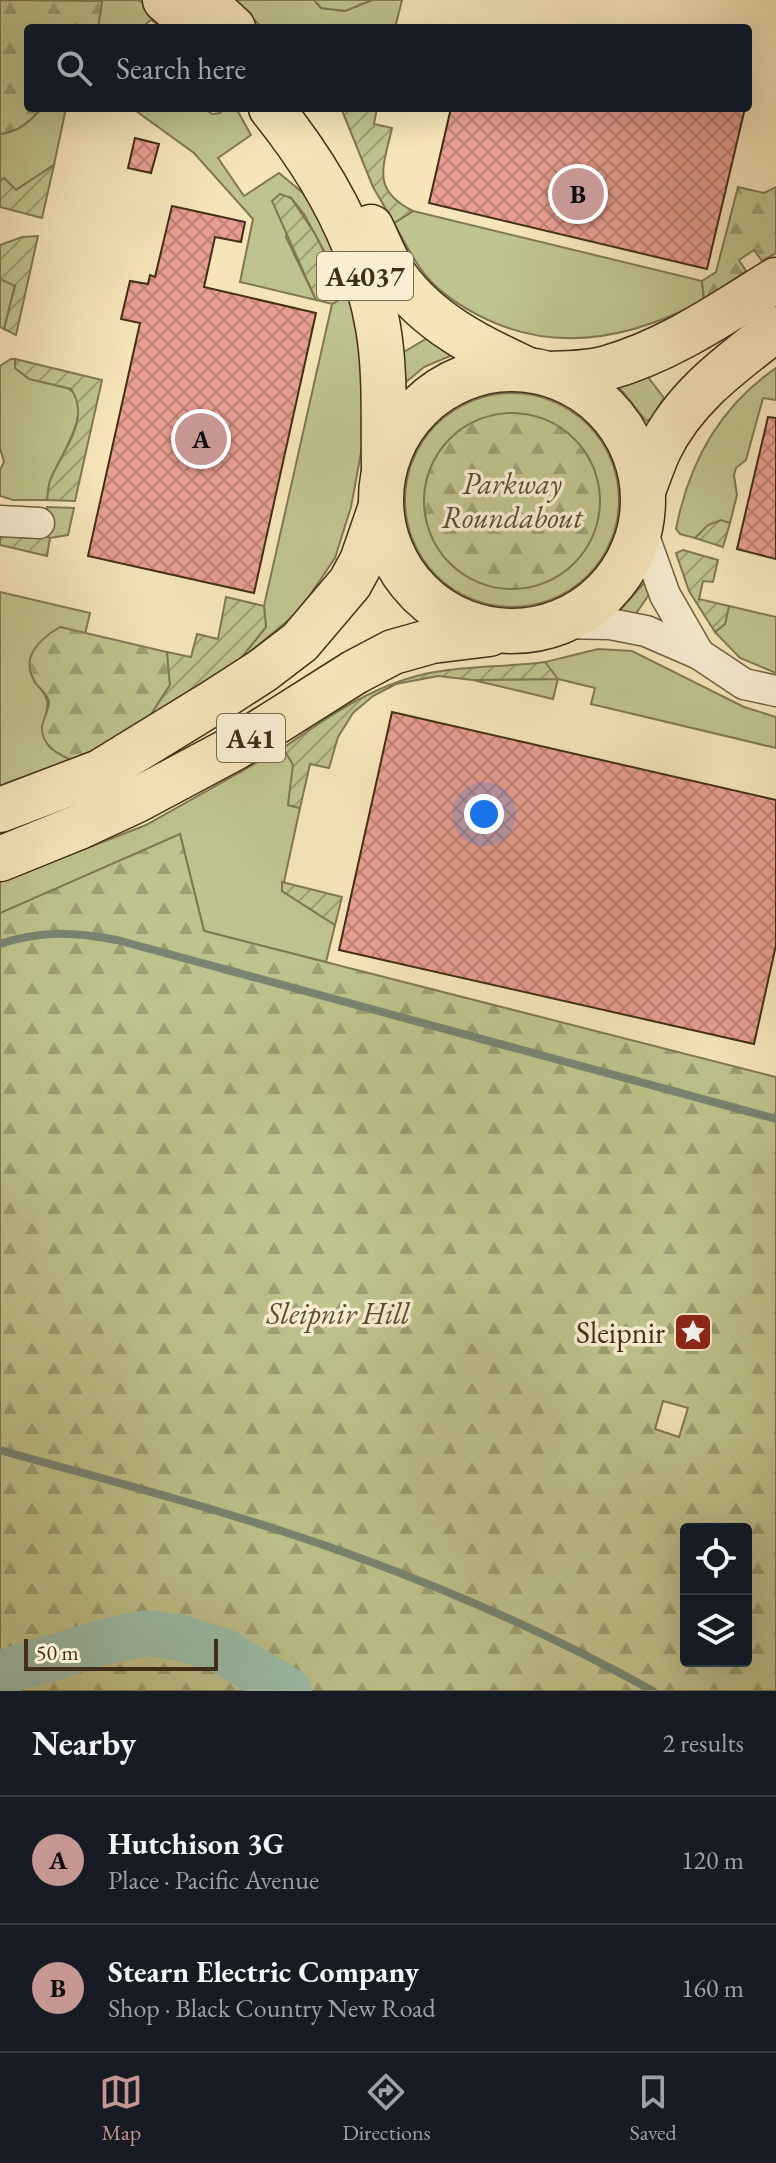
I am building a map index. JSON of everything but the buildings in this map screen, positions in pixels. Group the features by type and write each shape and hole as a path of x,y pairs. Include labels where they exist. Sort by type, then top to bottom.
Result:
{"main road":[{"path":"165,0 193,24"},
{"path":"202,0 229,24"},
{"name":"A4037","path":"274,112 324,183 349,232 368,282 380,348 382,489"},
{"name":"A4037","path":"301,112 340,171 396,277 405,287 435,318 474,345 539,372"},
{"name":"A41","path":"0,810 100,772 238,687 300,642 350,583 362,561 394,442 407,419 423,402 443,388 491,370 539,372 604,369 702,328 776,280"},
{"name":"A41","path":"0,859 135,801 236,747 355,672 393,652 432,641 536,630 560,623 588,608 607,591 626,566 660,449 685,408 707,383 776,329"},
{"path":"539,372 574,384 594,397 618,422 633,448 642,510"},
{"name":"A41","path":"382,489 389,549 412,586 445,614 472,626 504,632"}],"street":[{"path":"186,0 211,24"},
{"path":"642,510 665,595 699,654"},
{"path":"0,521 39,523"},
{"path":"560,623 610,624 646,631 699,654 744,684 776,691"}],"green space":[{"path":"0,0 102,1 99,24 24,24 24,112 38,112 18,128 0,134"},
{"path":"102,0 139,0 168,24 157,24 151,20 146,24 99,24"},
{"path":"232,0 314,0 321,8 345,11 372,0 402,0 396,24 259,24"},
{"path":"314,0 372,0 345,11 321,8"},
{"path":"38,112 65,112 54,165 16,190 4,178 0,181 0,134 13,131"},
{"path":"138,112 238,112 251,135 218,158 244,196 279,173 303,193 328,232 343,265 372,393 351,507 335,558 299,611 237,663 266,627 264,606 332,304 339,300 341,286 304,214 291,198 286,237 316,300 240,282 253,219 194,153"},
{"path":"343,112 376,112 374,124 392,128 383,177 391,195 413,211 394,223 373,187"},
{"path":"54,165 42,218 0,207 0,181 4,178 16,190"},
{"path":"738,187 764,193 776,187 776,253 762,261 754,250 739,260 746,271 704,300 702,281 716,272"},
{"path":"280,194 291,198 315,234 341,286 339,300 332,304 316,300 272,201"},
{"path":"413,211 702,281 704,300 651,324 624,332 569,338 513,330 461,306 426,276 394,223"},
{"path":"38,236 16,335 4,329 15,286 0,279 0,245 22,237"},
{"path":"0,279 15,285 4,329 0,327"},
{"path":"431,336 457,353 424,367 400,387 397,356"},
{"path":"15,359 15,368 63,386 77,397 79,408 73,434 50,481 47,500 13,500 0,496 0,470 4,462 0,448 0,366"},
{"path":"15,359 102,380 75,501 47,500 50,481 76,424 77,401 71,389 29,379 15,368"},
{"path":"776,368 776,400 763,398 746,460 736,468 737,495 730,523 715,523 695,538 680,534 676,529 689,481 710,438 738,400"},
{"path":"644,372 664,398 651,419 646,421 616,386"},
{"name":"Parkway Roundabout","path":"512,393 553,401 588,424 611,459 619,500 611,541 588,576 553,599 512,607 471,599 436,576 413,541 405,500 413,459 436,424 471,401"},
{"name":"Parkway Roundabout","path":"512,413 546,420 574,439 593,467 600,501 593,535 574,563 546,582 512,589 478,582 450,563 431,535 424,501 431,467 450,439 478,420"},
{"path":"47,507 74,508 68,535 46,536"},
{"path":"721,520 730,523 723,547 695,538 708,525"},
{"path":"0,534 46,536 50,538 47,556 0,545"},
{"path":"683,550 718,560 713,582 703,581 699,599 729,606 725,624 715,632 689,591 676,553"},
{"path":"645,582 652,590 635,615 622,614 621,609"},
{"path":"0,592 90,613 85,634 60,627 34,681 44,693 47,703 42,728 74,761 0,791"},
{"path":"226,597 264,606 266,627 237,663 139,733 170,685 167,652 191,657 197,634 218,639"},
{"path":"729,606 776,617 776,673 740,658 715,632 725,624"},
{"path":"60,627 167,652 170,685 139,733 74,761 57,753 44,739 42,727 49,702 35,682 29,664 34,649"},
{"path":"598,649 632,651 744,707 776,717 776,748 591,704 595,688 558,679 553,699 473,680 557,679 545,662"},
{"path":"545,662 558,679 473,680 438,676 396,684 373,696 353,713 338,737 329,768 310,764 300,808 288,805 293,765 283,748 355,701 394,683 435,672"},
{"path":"283,748 294,765 288,805 300,808 282,891 335,925 326,962 204,931 180,834 0,944 0,882 146,825"},
{"name":"Sleipnir Hill","path":"180,834 204,931 776,1077 776,1691 0,1691 0,913","holes":["663,1401 688,1408 679,1437 655,1429"]},
{"path":"282,882 342,897 335,925 282,891"}],"waterway":[{"path":"0,944 30,936 58,934 117,940 776,1119"},
{"path":"0,1450 234,1516 371,1562 515,1621 653,1691"},
{"path":"0,1673 111,1640 148,1633 181,1638 223,1651 289,1691"}],"place":[{"name":"Stearn Electric Company","path":"578,194"},
{"name":"Hutchison 3G","path":"201,439"},
{"name":"Sleipnir","path":"693,1332"}]}
